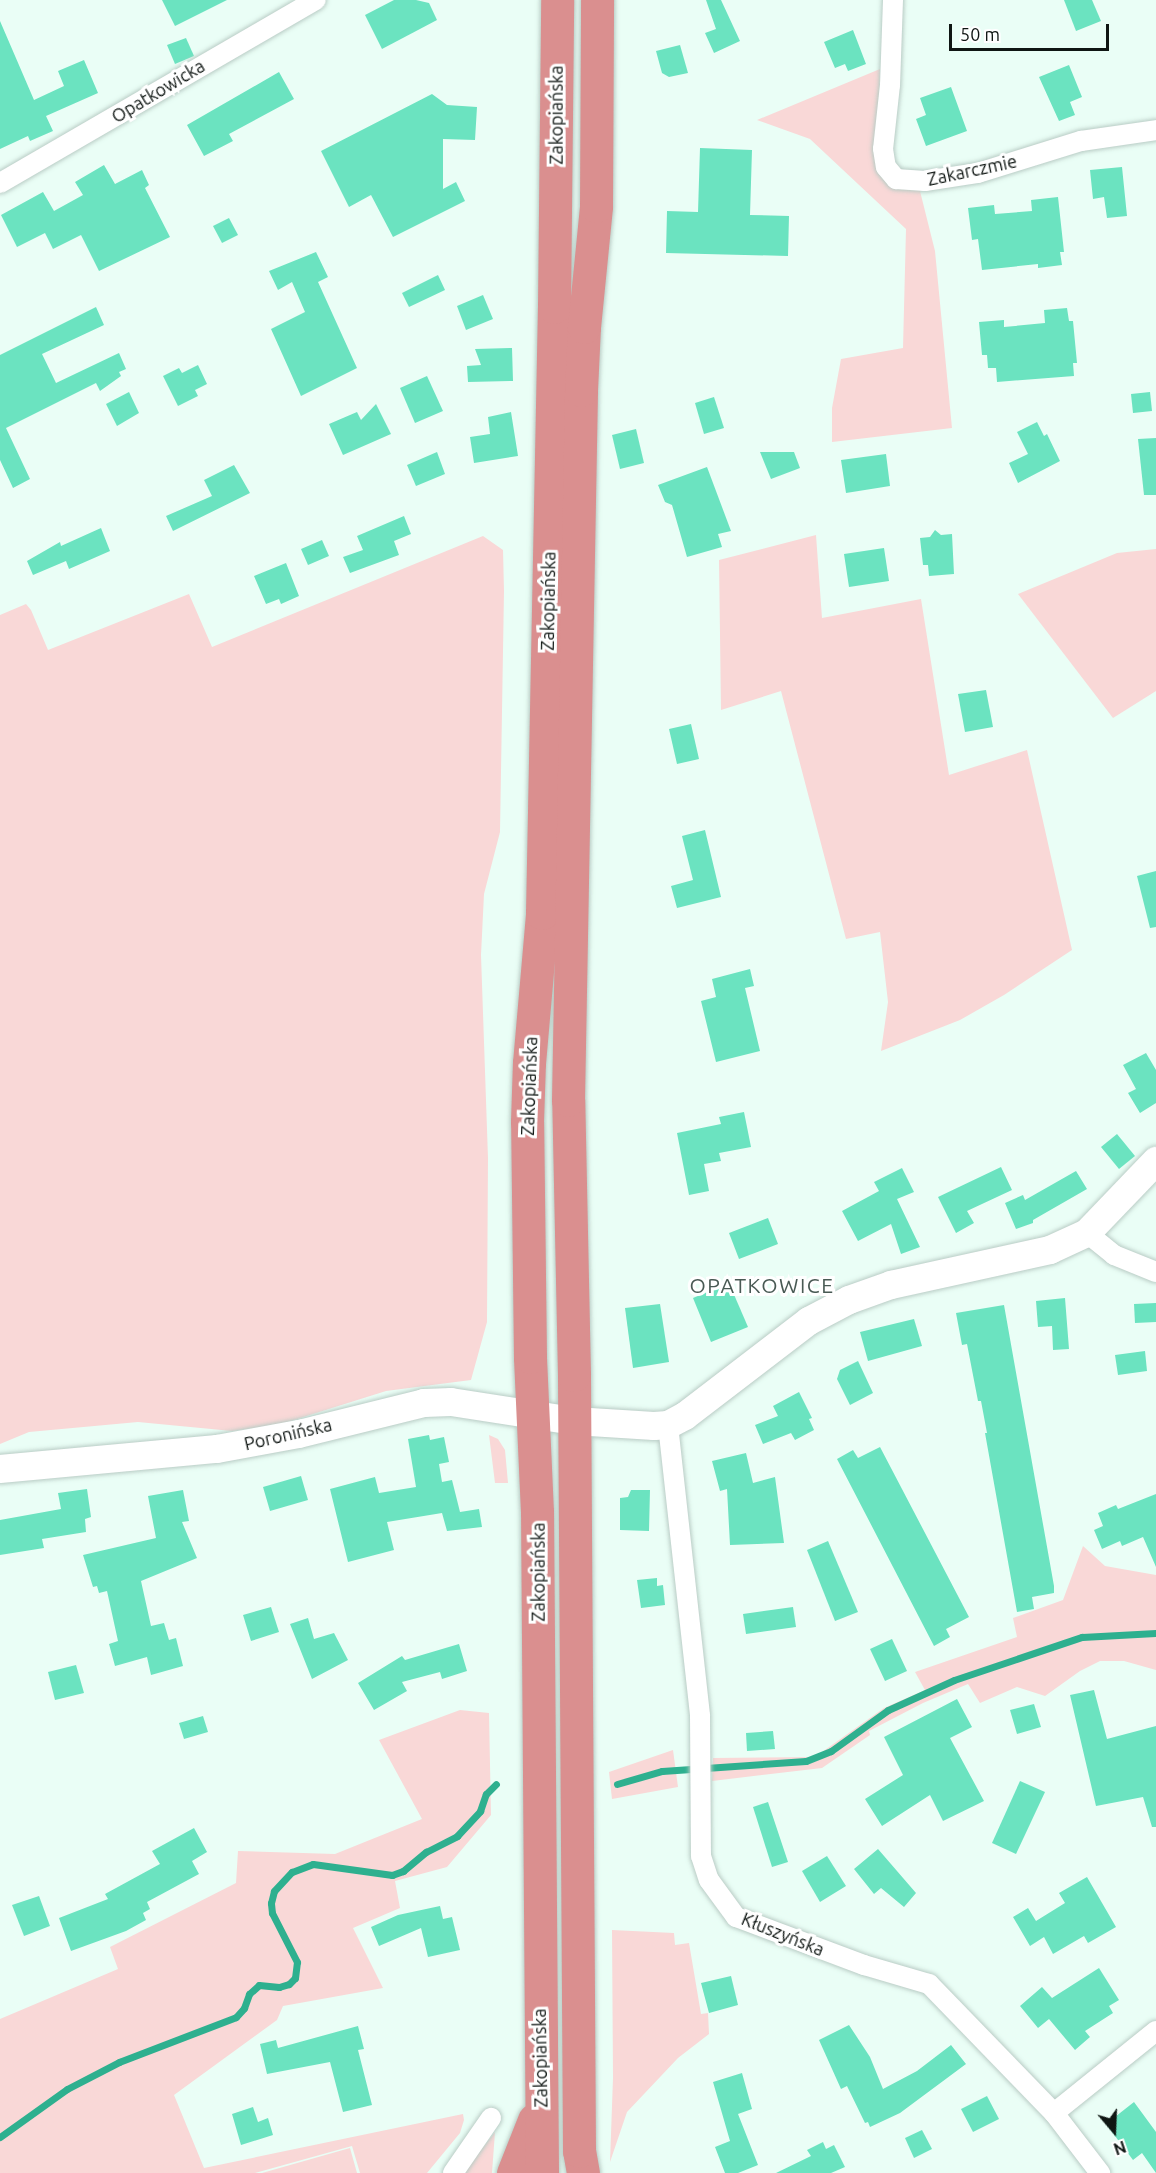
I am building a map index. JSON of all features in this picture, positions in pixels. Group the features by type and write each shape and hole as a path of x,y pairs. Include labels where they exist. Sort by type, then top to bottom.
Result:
{"highway":[{"name":"Zakopiańska","path":"542,2173 538,1523 533,1414 527,1106 542,903 555,307 557,0"},
{"name":"Zakopiańska","path":"581,2162 574,1421 568,1168 582,358 596,206 597,0"},
{"path":"513,2173 540,2104"}],"street":[{"name":"Opatkowicka","path":"0,183 316,0"},
{"name":"Zakarczmie","path":"893,0 890,85 884,149 886,166 896,179 925,181 978,172 1081,141 1156,130"},
{"path":"668,1425 685,1416 809,1321 849,1300 891,1285 1050,1251 1087,1233 1156,1161"},
{"path":"1087,1233 1114,1255 1156,1272"},
{"name":"Poronińska","path":"0,1469 217,1449 302,1433 424,1403 451,1402 574,1421 668,1425"},
{"name":"Kłuszyńska","path":"668,1425 699,1705 701,1856 708,1880 736,1917 864,1965 929,1984 1054,2113 1100,2173"},
{"path":"1054,2113 1156,2031"},
{"path":"453,2173 491,2118"}],"shaded area":[{"path":"880,69 878,152 919,186 935,251 952,428 832,442 832,408 841,359 903,348 906,229 810,139 757,120"},
{"path":"816,535 822,618 921,599 949,775 1027,750 1072,950 1004,995 960,1020 881,1051 888,1002 880,932 846,939 781,691 721,710 719,560"},
{"path":"483,536 503,550 504,591 500,832 484,894 481,955 488,1158 487,1322 471,1380 386,1391 278,1425 232,1431 138,1422 29,1432 0,1444 0,615 26,604 31,610 48,650 189,594 212,647"},
{"path":"1156,549 1156,691 1113,718 1018,594 1117,553"},
{"path":"489,1435 498,1439 505,1450 508,1483 495,1483"},
{"path":"1083,1546 1105,1566 1156,1575 1156,1670 1124,1661 1100,1661 1080,1671 1045,1696 1017,1687 980,1703 968,1684 923,1703 869,1731 870,1735 822,1768 712,1781 713,1758 815,1757 884,1708 925,1690 915,1672 1017,1637 1013,1618 1063,1600"},
{"path":"460,1710 489,1713 491,1815 447,1867 395,1881 400,1908 353,1928 383,1988 283,2006 277,2020 174,2095 204,2168 463,2114 464,2120 460,2133 427,2173 360,2173 352,2146 255,2173 0,2173 0,2019 118,1969 110,1947 236,1883 238,1851 335,1854 422,1819 379,1740"},
{"path":"673,1750 678,1787 612,1799 609,1772"},
{"path":"612,1930 674,1933 675,1945 689,1943 701,2014 708,2013 709,2034 678,2058 627,2112 610,2162 613,2078"},
{"path":"495,2132 492,2173 463,2173"},
{"path":"350,2148 357,2173 262,2173"}],"building":[{"path":"162,0 227,0 175,26"},
{"path":"394,0 416,0 429,3 437,20 382,49 365,15"},
{"path":"706,0 721,0 740,41 714,53 705,33 716,29"},
{"path":"1064,0 1092,0 1101,21 1076,31"},
{"path":"0,21 34,100 64,86 58,71 84,60 98,93 46,116 53,131 30,141 28,136 0,149"},
{"path":"853,30 866,64 848,71 845,64 835,68 824,42"},
{"path":"186,38 194,56 175,64 167,45"},
{"path":"680,45 688,73 669,77 662,73 656,51"},
{"path":"1069,65 1082,97 1070,102 1075,115 1059,121 1039,77"},
{"path":"279,72 294,99 229,134 233,141 204,156 187,125"},
{"path":"951,87 967,131 926,146 916,119 926,115 920,98"},
{"path":"432,94 447,105 477,107 475,140 443,139 443,189 456,182 465,201 393,237 371,195 349,207 321,151"},
{"path":"700,148 752,150 750,215 789,216 788,256 666,253 667,211 698,212"},
{"path":"104,165 115,184 142,170 149,185 145,188 170,237 99,271 81,235 53,249 45,233 17,247 1,215 43,192 54,211 83,195 75,182"},
{"path":"1122,167 1127,216 1107,218 1104,197 1093,199 1090,170"},
{"path":"1058,197 1064,252 1060,252 1062,265 1038,268 1038,264 982,270 978,239 972,240 968,208 994,205 995,214 1032,211 1031,200"},
{"path":"229,218 238,235 222,243 213,226"},
{"path":"316,252 328,277 318,282 357,368 301,396 271,329 305,312 292,282 278,290 269,271"},
{"path":"438,275 445,290 409,307 402,293"},
{"path":"483,295 493,319 466,330 457,306"},
{"path":"96,307 104,325 42,354 56,383 119,353 126,369 119,372 121,376 100,391 96,383 6,428 30,479 13,488 0,460 0,355"},
{"path":"1067,308 1069,321 1073,321 1077,363 1073,363 1074,376 997,382 996,368 988,368 987,355 982,355 979,322 1004,320 1004,327 1045,323 1044,310"},
{"path":"512,348 513,381 468,382 467,366 481,365 475,349"},
{"path":"198,365 207,384 195,390 198,396 178,406 163,376 179,368 182,373"},
{"path":"427,376 443,411 415,423 400,388"},
{"path":"129,392 139,413 117,426 106,404"},
{"path":"1150,392 1152,411 1133,413 1131,394"},
{"path":"714,397 724,428 704,434 695,403"},
{"path":"376,404 391,434 343,455 329,424 357,412 361,420"},
{"path":"511,412 518,456 474,463 470,437 490,434 488,417"},
{"path":"1037,422 1044,436 1047,434 1060,461 1018,483 1009,463 1028,454 1017,432"},
{"path":"636,429 644,463 620,469 612,435"},
{"path":"1156,438 1156,495 1144,495 1138,439"},
{"path":"437,452 445,474 416,486 407,465"},
{"path":"760,452 794,452 800,468 771,479"},
{"path":"886,454 890,486 846,493 841,460"},
{"path":"234,465 250,493 173,531 166,516 212,496 204,480"},
{"path":"707,467 731,531 718,534 722,547 687,557 672,505 665,502 658,485"},
{"path":"404,516 411,534 394,541 399,555 350,573 343,557 363,550 357,536"},
{"path":"101,528 110,551 69,569 66,561 33,575 27,561 60,542 61,546"},
{"path":"935,530 941,535 952,534 954,574 929,576 928,565 923,565 920,538 930,537"},
{"path":"322,540 329,556 308,565 301,549"},
{"path":"884,548 889,581 849,587 844,554"},
{"path":"286,563 299,596 281,604 279,599 266,604 254,576"},
{"path":"986,690 993,727 965,732 958,694"},
{"path":"691,724 699,759 677,764 669,729"},
{"path":"705,830 721,897 677,908 671,886 693,880 682,836"},
{"path":"1156,871 1156,927 1150,928 1137,876"},
{"path":"750,969 754,986 745,988 760,1051 716,1062 701,1001 716,997 712,979"},
{"path":"1146,1053 1156,1070 1156,1103 1140,1113 1128,1093 1136,1089 1123,1065"},
{"path":"744,1112 751,1147 719,1153 721,1161 704,1164 709,1191 689,1195 677,1133 721,1124 719,1117"},
{"path":"1117,1134 1135,1156 1119,1169 1101,1147"},
{"path":"1001,1167 1012,1190 967,1211 974,1223 956,1233 938,1197"},
{"path":"902,1168 914,1192 897,1199 920,1247 901,1254 891,1224 858,1241 842,1211 879,1191 874,1182"},
{"path":"1076,1171 1087,1189 1033,1220 1033,1223 1016,1229 1005,1203 1023,1195 1025,1200"},
{"path":"768,1218 778,1244 739,1259 729,1233"},
{"path":"729,1283 748,1327 711,1342 693,1298"},
{"path":"1065,1298 1069,1349 1053,1350 1052,1326 1038,1327 1036,1301"},
{"path":"1156,1303 1156,1322 1135,1323 1134,1304"},
{"path":"660,1304 669,1362 633,1368 625,1308"},
{"path":"1004,1305 1054,1586 1054,1593 1032,1597 1034,1609 1017,1612 981,1401 978,1401 967,1344 962,1345 956,1313"},
{"path":"914,1319 922,1346 868,1361 860,1332"},
{"path":"1145,1351 1147,1371 1118,1375 1115,1355"},
{"path":"858,1361 873,1393 850,1405 837,1379 840,1370"},
{"path":"799,1392 812,1418 809,1419 814,1430 795,1440 791,1433 763,1444 755,1425 778,1416 773,1406"},
{"path":"429,1435 430,1440 444,1437 449,1462 439,1464 442,1482 452,1480 460,1512 479,1509 482,1527 447,1531 442,1513 387,1522 394,1550 348,1562 330,1489 375,1477 379,1493 416,1487 408,1439"},
{"path":"880,1447 969,1617 946,1629 950,1637 934,1646 837,1459 853,1450 858,1458"},
{"path":"746,1453 753,1483 775,1477 784,1543 730,1545 727,1489 720,1491 712,1461"},
{"path":"301,1476 308,1500 270,1511 263,1487"},
{"path":"87,1489 91,1517 85,1519 86,1532 42,1539 44,1548 0,1555 0,1520 61,1509 58,1493"},
{"path":"183,1490 189,1521 182,1522 197,1558 141,1581 151,1626 164,1623 169,1640 176,1638 183,1666 151,1675 147,1657 115,1666 109,1644 118,1641 107,1591 99,1593 97,1586 93,1587 83,1555 156,1538 148,1496"},
{"path":"631,1490 650,1490 649,1531 620,1530 620,1498 628,1497"},
{"path":"1156,1494 1156,1567 1143,1537 1122,1546 1120,1541 1102,1549 1094,1530 1103,1526 1098,1513 1116,1505 1118,1509"},
{"path":"828,1541 858,1612 835,1621 807,1550"},
{"path":"657,1578 657,1586 663,1585 665,1605 641,1608 637,1580"},
{"path":"271,1607 279,1632 251,1641 243,1615"},
{"path":"793,1607 796,1627 746,1634 743,1614"},
{"path":"308,1618 314,1639 334,1633 348,1660 312,1679 290,1624"},
{"path":"892,1639 907,1671 885,1681 870,1649"},
{"path":"459,1644 467,1671 442,1679 440,1672 402,1682 407,1691 374,1710 358,1683 402,1656 405,1660"},
{"path":"76,1665 84,1693 55,1700 48,1672"},
{"path":"1094,1690 1107,1739 1156,1726 1156,1827 1152,1827 1143,1797 1096,1806 1070,1695"},
{"path":"957,1699 972,1727 950,1738 984,1801 943,1821 930,1795 882,1826 865,1799 903,1775 884,1737"},
{"path":"1034,1704 1041,1727 1017,1734 1010,1710"},
{"path":"203,1716 208,1732 184,1739 179,1723"},
{"path":"773,1731 775,1749 747,1751 746,1733"},
{"path":"1020,1781 1045,1792 1016,1854 992,1843"},
{"path":"768,1802 788,1862 772,1867 753,1807"},
{"path":"194,1828 207,1852 192,1861 199,1874 147,1902 150,1909 143,1913 146,1920 126,1931 71,1951 59,1918 108,1899 105,1894 160,1864 152,1851"},
{"path":"878,1849 916,1893 904,1907 881,1888 874,1894 854,1869"},
{"path":"827,1856 846,1886 820,1902 802,1871"},
{"path":"1087,1877 1116,1927 1088,1943 1084,1936 1053,1954 1044,1937 1030,1946 1013,1917 1028,1908 1036,1921 1065,1903 1059,1893"},
{"path":"39,1896 50,1926 24,1936 12,1905"},
{"path":"440,1906 443,1919 452,1917 460,1950 428,1957 421,1928 379,1946 371,1927 398,1915"},
{"path":"1099,1968 1119,2000 1109,2006 1113,2013 1085,2031 1090,2037 1075,2050 1049,2019 1038,2028 1020,2006 1042,1987 1052,1998"},
{"path":"731,1976 738,2005 709,2013 701,1983"},
{"path":"849,2025 870,2057 883,2089 917,2071 951,2045 966,2064 900,2113 870,2127 868,2122 865,2123 847,2086 841,2089 819,2040"},
{"path":"358,2026 364,2049 358,2050 372,2105 343,2112 330,2062 267,2074 260,2044 276,2040 278,2048"},
{"path":"742,2073 752,2109 738,2114 758,2165 738,2173 725,2173 715,2147 730,2141 713,2082"},
{"path":"987,2096 999,2119 973,2132 961,2109"},
{"path":"1134,2102 1156,2132 1156,2173 1142,2153 1133,2160 1106,2124"},
{"path":"253,2107 258,2122 268,2118 273,2135 241,2145 232,2114"},
{"path":"922,2130 932,2149 914,2158 905,2138"},
{"path":"823,2142 826,2149 834,2145 845,2167 831,2173 776,2173 811,2156 807,2150"}],"waterway":[{"path":"617,1784 662,1771 806,1761 831,1751 888,1710 954,1680 1082,1637 1156,1633"},
{"path":"0,2137 67,2089 119,2062 236,2017 244,2008 249,1994 259,1985 279,1987 289,1984 295,1978 297,1962 272,1913 271,1903 274,1891 292,1872 313,1864 392,1875 403,1871 426,1852 457,1836 480,1811 486,1794 496,1784"}],"district":[{"name":"OPATKOWICE","path":"762,1285"}]}
